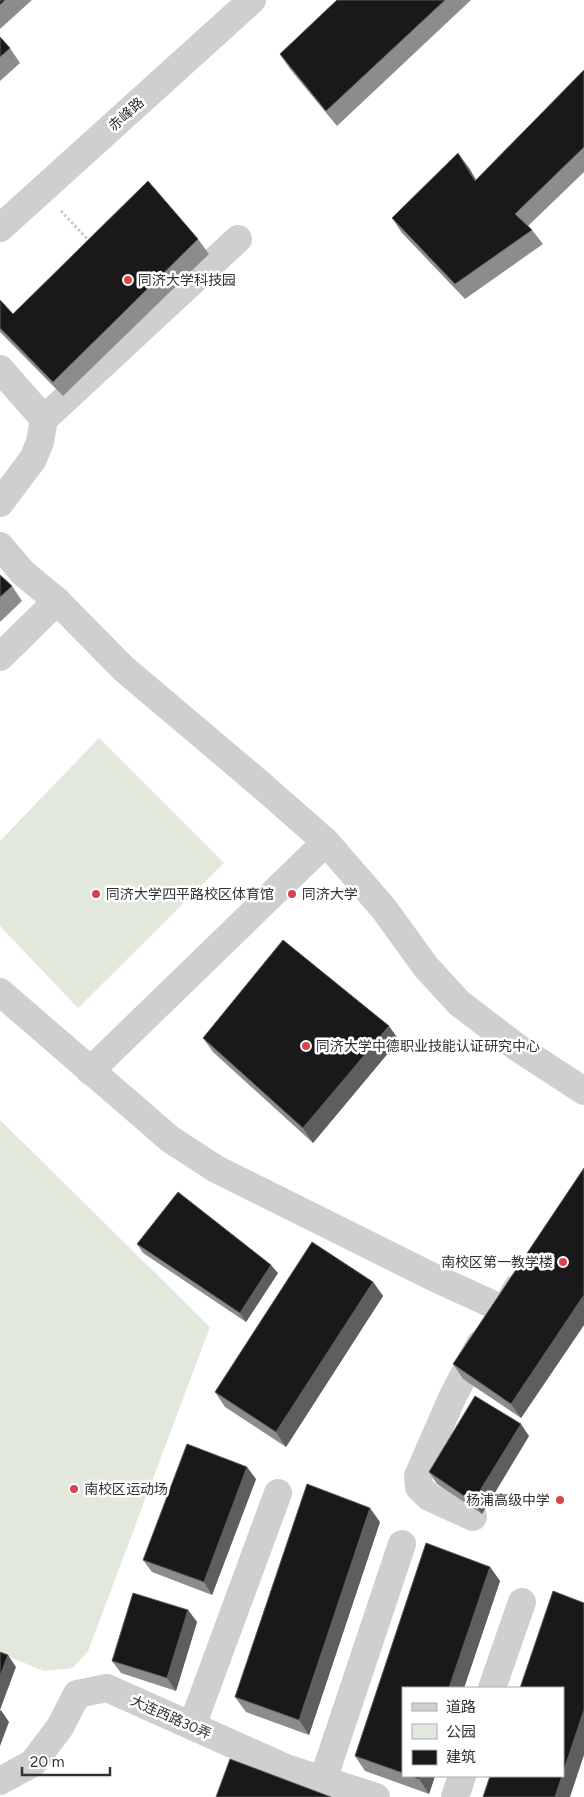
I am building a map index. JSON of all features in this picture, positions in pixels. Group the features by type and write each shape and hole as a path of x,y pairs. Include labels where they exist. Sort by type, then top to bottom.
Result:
{"street":[{"name":"赤峰路","path":"0,228 252,0"},
{"path":"0,503 33,459 40,442 44,419 238,240"},
{"path":"0,369 44,419"},
{"path":"0,546 24,573 56,601 124,668 326,842 384,909 426,967 459,1002 518,1048 584,1091"},
{"path":"0,657 56,601"},
{"path":"90,1071 326,842"},
{"path":"0,992 170,1139 216,1169 505,1310 530,1266"},
{"path":"473,1517 429,1497 419,1487 418,1476 452,1398 498,1306"},
{"path":"192,1726 278,1493"},
{"path":"323,1780 402,1544"},
{"path":"492,1687 522,1602"},
{"name":"大连西路30弄","path":"0,1781 33,1764 60,1727 76,1694 106,1688 286,1768 376,1797"},
{"path":"455,1797 462,1777"}],"path":[{"path":"41,191 95,247"}],"green space":[{"name":"同济大学四平路校区体育馆","path":"99,738 224,863 78,1008 0,926 0,841"},
{"name":"南校区运动场","path":"0,1120 210,1327 88,1651 73,1668 44,1671 0,1653"}],"building":[{"path":"337,0 445,0 326,111 280,54"},
{"path":"0,37 10,48 0,57"},
{"path":"584,70 584,147 515,214 532,230 455,284 392,218 458,153 475,181"},
{"name":"同济大学科技园","path":"148,181 198,239 53,382 0,328 0,300 13,314"},
{"path":"0,575 12,586 0,597"},
{"name":"同济大学中德职业技能认证研究中心","path":"283,940 389,1026 303,1128 203,1038"},
{"name":"南校区第一教学楼","path":"584,1168 584,1295 511,1404 453,1364"},
{"path":"178,1192 271,1265 240,1313 137,1244"},
{"path":"312,1242 373,1282 276,1432 215,1392"},
{"path":"475,1396 521,1424 473,1502 429,1472"},
{"path":"187,1444 247,1467 204,1582 143,1560"},
{"path":"307,1484 370,1508 299,1720 235,1697"},
{"path":"426,1543 490,1567 449,1687 402,1687 402,1773 355,1756"},
{"path":"553,1591 584,1603 584,1710 564,1770 564,1687 520,1687"},
{"path":"133,1593 188,1610 167,1678 112,1661"},
{"path":"0,1652 8,1655 0,1676"},
{"path":"230,1759 331,1797 216,1797"},
{"path":"490,1777 562,1777 555,1797 483,1797"}],"place":[{"name":"同济大学科技园","path":"128,280"},
{"name":"同济大学四平路校区体育馆","path":"96,894"},
{"name":"同济大学","path":"292,894"},
{"name":"同济大学中德职业技能认证研究中心","path":"306,1046"},
{"name":"南校区第一教学楼","path":"563,1262"},
{"name":"南校区运动场","path":"74,1489"},
{"name":"杨浦高级中学","path":"560,1500"}]}
